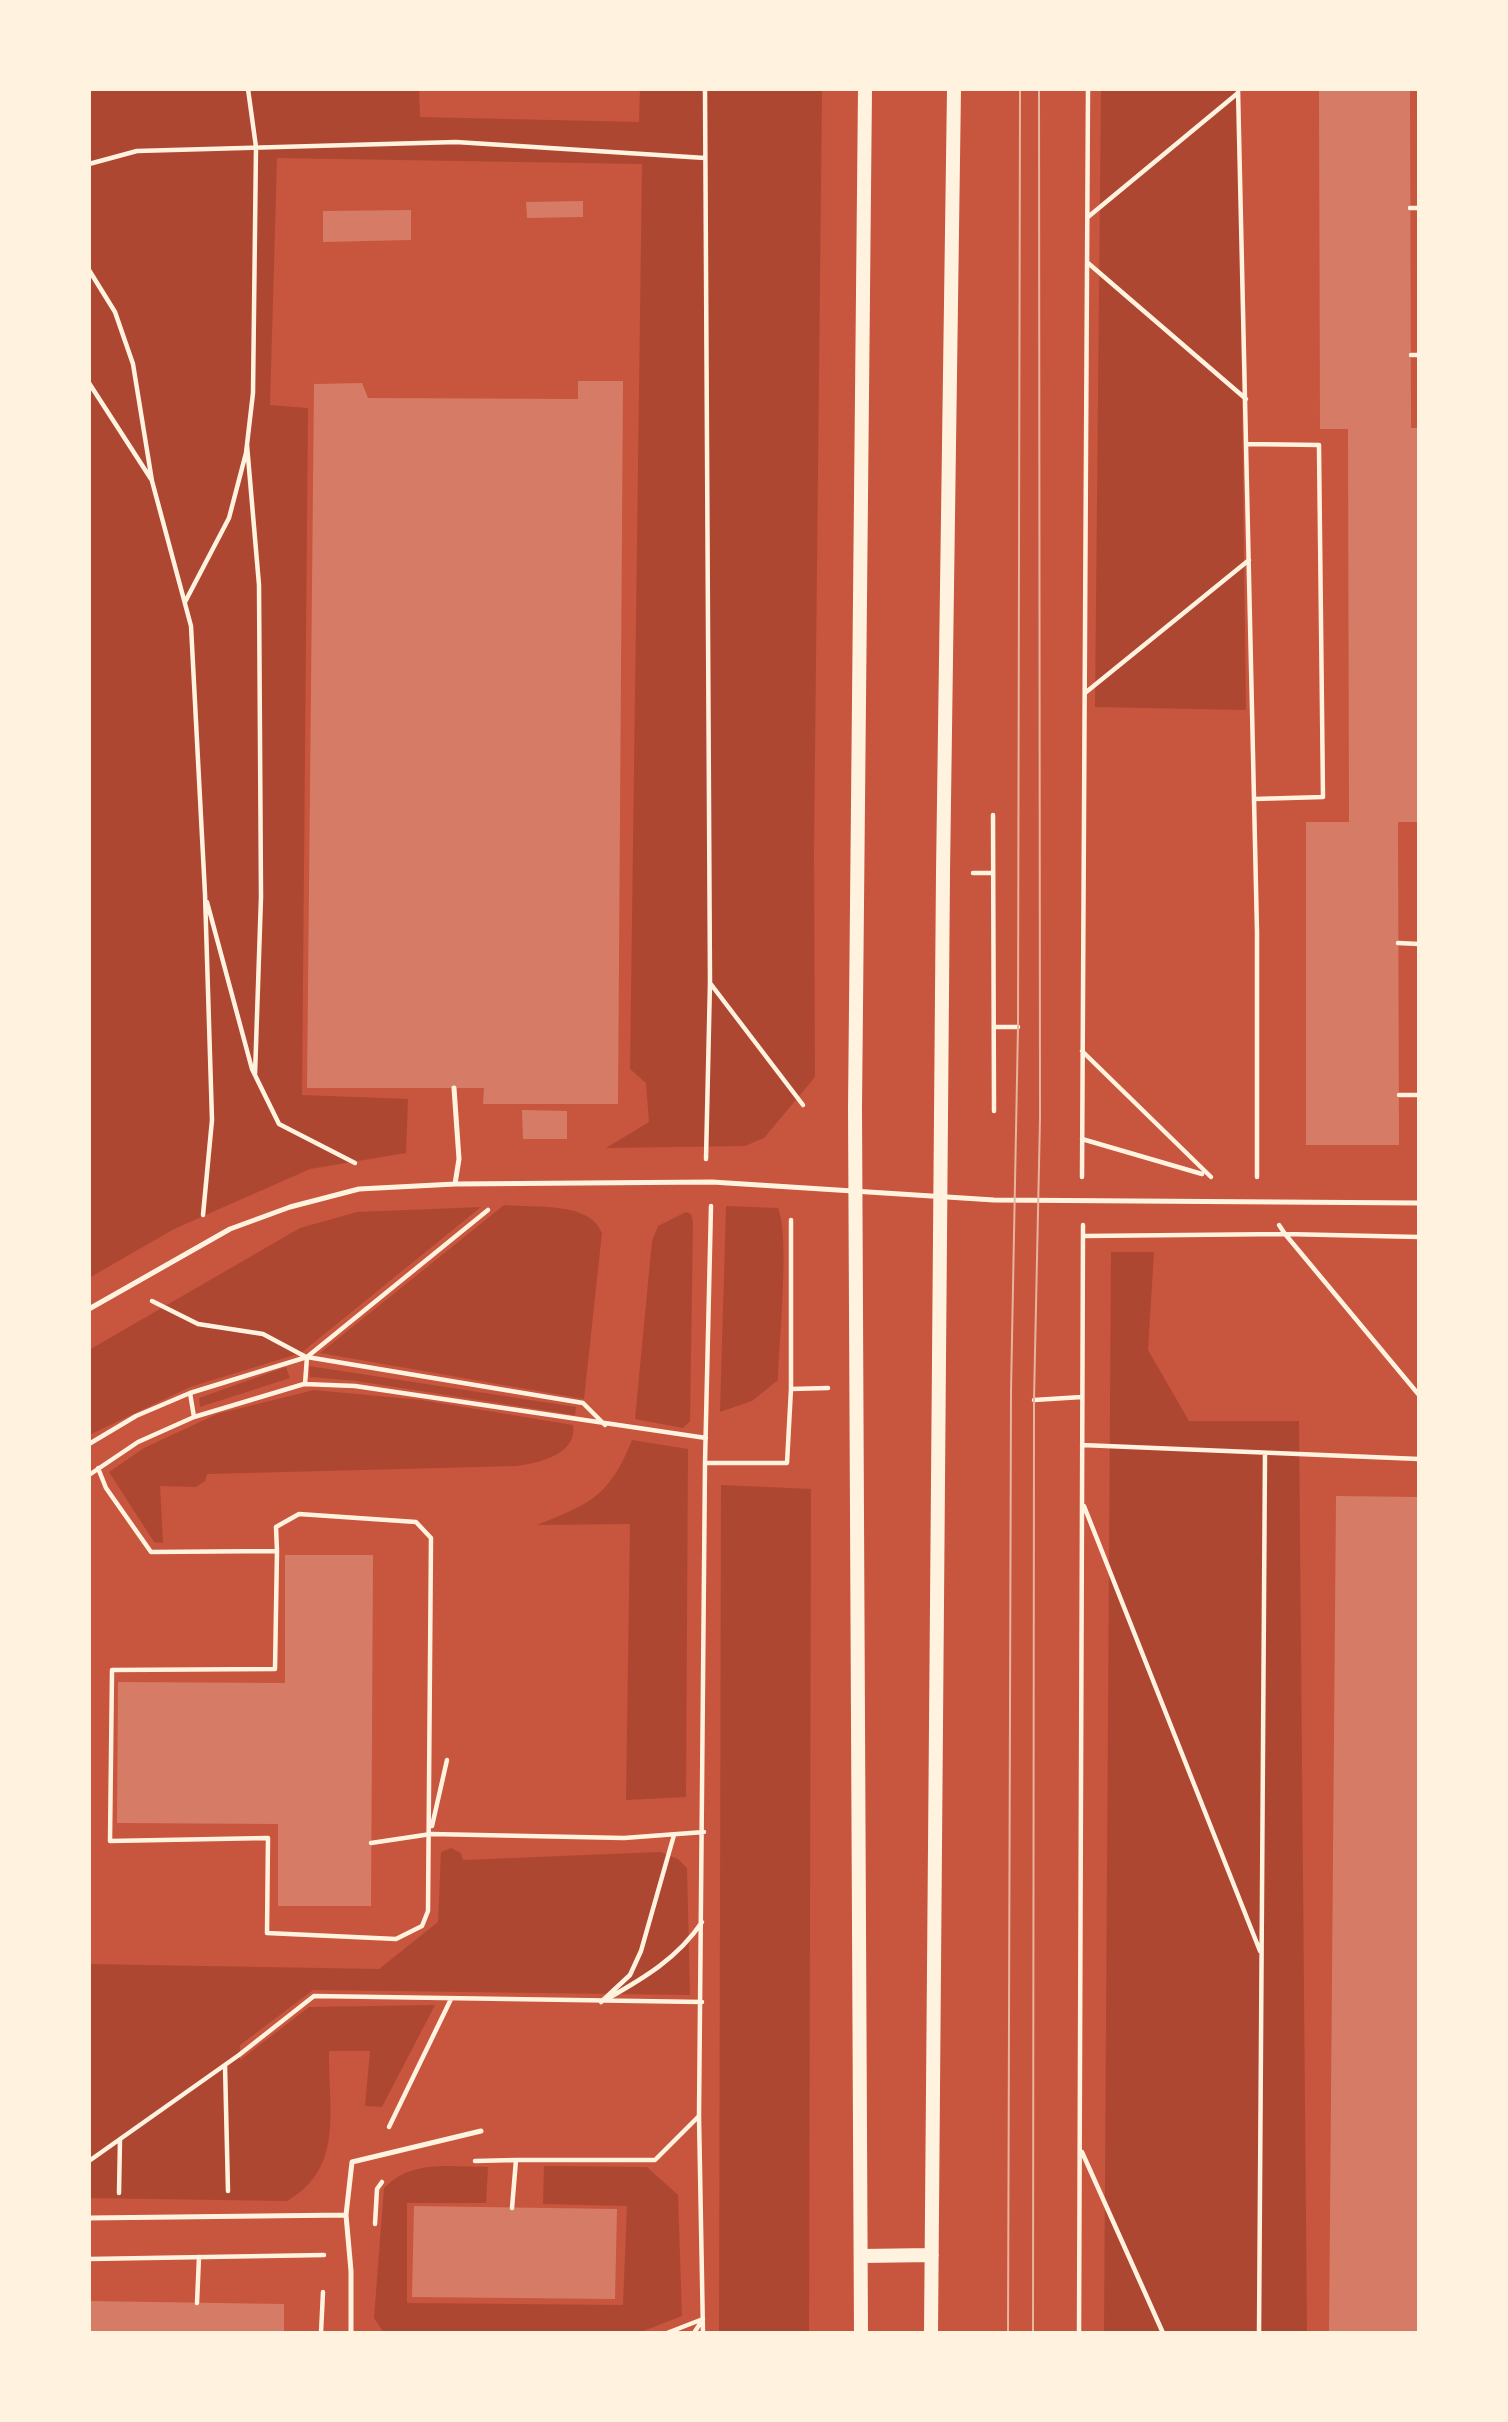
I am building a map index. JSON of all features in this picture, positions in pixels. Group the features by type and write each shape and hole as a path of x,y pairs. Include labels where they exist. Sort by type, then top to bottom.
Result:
{"main road":[{"path":"861,2333 855,1190 865,89"},
{"path":"932,2333 940,1195 954,89"},
{"path":"862,2256 932,2255"}],"lane":[{"path":"454,1088 459,1159 456,1184"},
{"path":"89,1309 230,1229 290,1207 359,1189 456,1184 712,1182 1083,1203 1419,1203"},
{"path":"351,2333 351,2271 346,2216 352,2162 383,2157 481,2131"},
{"path":"89,2218 346,2216"}],"path":[{"path":"184,602 229,518 247,445 253,393 256,147 248,89"},
{"path":"703,2333 699,2116 704,1832 705,1462 712,1182 706,1159 710,982 705,89"},
{"path":"1082,1188 1088,89"},
{"path":"1087,217 1238,91"},
{"path":"1238,91 1254,799 1257,1183"},
{"path":"89,164 137,151 456,142 705,158"},
{"path":"1410,208 1419,208"},
{"path":"1087,263 1246,400"},
{"path":"89,270 115,312 133,364 152,481 191,626 205,894 212,1121 202,1223"},
{"path":"1410,355 1419,355"},
{"path":"89,383 97,391 152,481"},
{"path":"1246,444 1319,445 1323,797 1254,799"},
{"path":"247,445 259,599 261,897 255,1075"},
{"path":"1084,694 1249,559"},
{"path":"993,815 993,1111"},
{"path":"205,894 255,1075 279,1124 366,1168"},
{"path":"1398,943 1419,944"},
{"path":"710,982 803,1105"},
{"path":"994,1027 1018,1027"},
{"path":"1082,1051 1212,1177 1082,1139"},
{"path":"1399,1095 1419,1096"},
{"path":"89,1444 136,1416 190,1393 307,1357 519,1185"},
{"path":"705,1462 787,1463 791,1389 791,1220"},
{"path":"1079,2333 1083,1221"},
{"path":"1083,1236 1285,1234 1419,1395"},
{"path":"126,1288 198,1324 263,1334 307,1357 583,1403 606,1426"},
{"path":"304,1384 307,1357"},
{"path":"89,1475 138,1442 194,1417 304,1384 355,1386 606,1426 706,1438"},
{"path":"791,1389 855,1387"},
{"path":"190,1393 194,1417"},
{"path":"1034,1400 1082,1397"},
{"path":"1082,1445 1419,1460"},
{"path":"1259,2333 1265,1453"},
{"path":"98,1468 106,1488 150,1552 276,1551"},
{"path":"1082,1502 1262,1955"},
{"path":"299,1514 416,1522 431,1538 431,1834 428,1910 422,1926 396,1940 267,1933 268,1838 110,1841 112,1670 275,1669 276,1551 276,1527 299,1514"},
{"path":"276,1572 285,1571"},
{"path":"431,1834 447,1760"},
{"path":"371,1843 431,1834 624,1838 704,1832"},
{"path":"600,2003 630,1975 641,1951 674,1835"},
{"path":"600,2003 654,1973 692,1937 703,1921"},
{"path":"89,2161 225,2065 314,1996 600,2003 702,2002"},
{"path":"374,2228 377,2189 390,2120 451,1999"},
{"path":"225,2065 228,2217"},
{"path":"465,2161 655,2160 699,2116"},
{"path":"119,2218 120,2140"},
{"path":"1080,2148 1163,2333"},
{"path":"512,2208 516,2160"},
{"path":"377,2189 387,2175"},
{"path":"89,2259 324,2254 324,2267"},
{"path":"197,2303 199,2257"},
{"path":"321,2333 323,2280"},
{"path":"667,2333 703,2319"},
{"path":"694,2333 703,2319"}],"shaded area":[{"path":"89,89 419,89 420,117 639,122 640,89 822,89 814,851 815,1077 764,1138 745,1146 606,1148 649,1122 646,1083 630,1069 642,164 277,158 270,405 308,408 302,1095 408,1099 406,1153 310,1169 174,1229 89,1278"},
{"path":"1101,89 1238,89 1246,710 1095,707"},
{"path":"504,1205 573,1211 596,1223 602,1233 584,1399 320,1353"},
{"path":"726,1206 778,1208 783,1241 783,1291 778,1380 752,1401 720,1412"},
{"path":"481,1207 301,1353 190,1387 89,1435 89,1350 300,1228 357,1212"},
{"path":"686,1212 691,1214 693,1223 690,1421 683,1428 635,1419 652,1241 658,1226"},
{"path":"1111,1252 1154,1252 1148,1350 1189,1421 1299,1421 1307,2333 1104,2333"},
{"path":"309,1366 576,1407 575,1415 356,1381 310,1377"},
{"path":"286,1367 290,1378 200,1407 199,1398"},
{"path":"314,1390 421,1400 573,1425 573,1435 563,1450 555,1455 517,1466 207,1474 205,1481 196,1487 160,1486 163,1543 154,1542 109,1472 144,1448 217,1414"},
{"path":"632,1440 688,1449 686,1797 626,1800 630,1524 537,1525 572,1511 607,1486"},
{"path":"721,1485 811,1489 809,2333 719,2333"},
{"path":"451,1848 461,1853 463,1860 660,1852 678,1859 687,1868 690,1995 313,1990 240,2045 240,2060 309,2007 435,2005 382,2107 365,2106 370,2051 329,2051 331,2115 326,2154 318,2172 305,2187 287,2201 89,2198 89,1964 379,1969 438,1922 441,1852"},
{"path":"544,2166 647,2167 678,2195 682,2316 638,2333 384,2333 374,2318 384,2188 407,2172 433,2167 488,2167 486,2203 407,2203 407,2303 623,2305 627,2206 543,2204"}],"building":[{"path":"1319,89 1410,89 1411,428 1419,428 1419,822 1398,822 1399,1145 1306,1145 1306,822 1349,822 1348,429 1320,429"},
{"path":"583,201 583,217 527,218 526,202"},
{"path":"411,210 411,240 323,242 323,211"},
{"path":"578,381 623,381 618,1104 483,1104 484,1088 307,1088 314,384 362,383 368,398 578,399"},
{"path":"522,1110 567,1111 567,1139 523,1139"},
{"path":"1336,1496 1419,1497 1418,2333 1329,2333"},
{"path":"285,1555 373,1555 371,1906 278,1906 278,1824 117,1823 118,1682 285,1683"},
{"path":"414,2206 617,2209 615,2299 412,2297"},
{"path":"89,2301 284,2304 284,2333 89,2333"}],"tram line":[{"path":"1008,2333 1011,1391 1018,1027 1020,89"},
{"path":"1033,2333 1034,1400 1040,1118 1039,89"}]}
